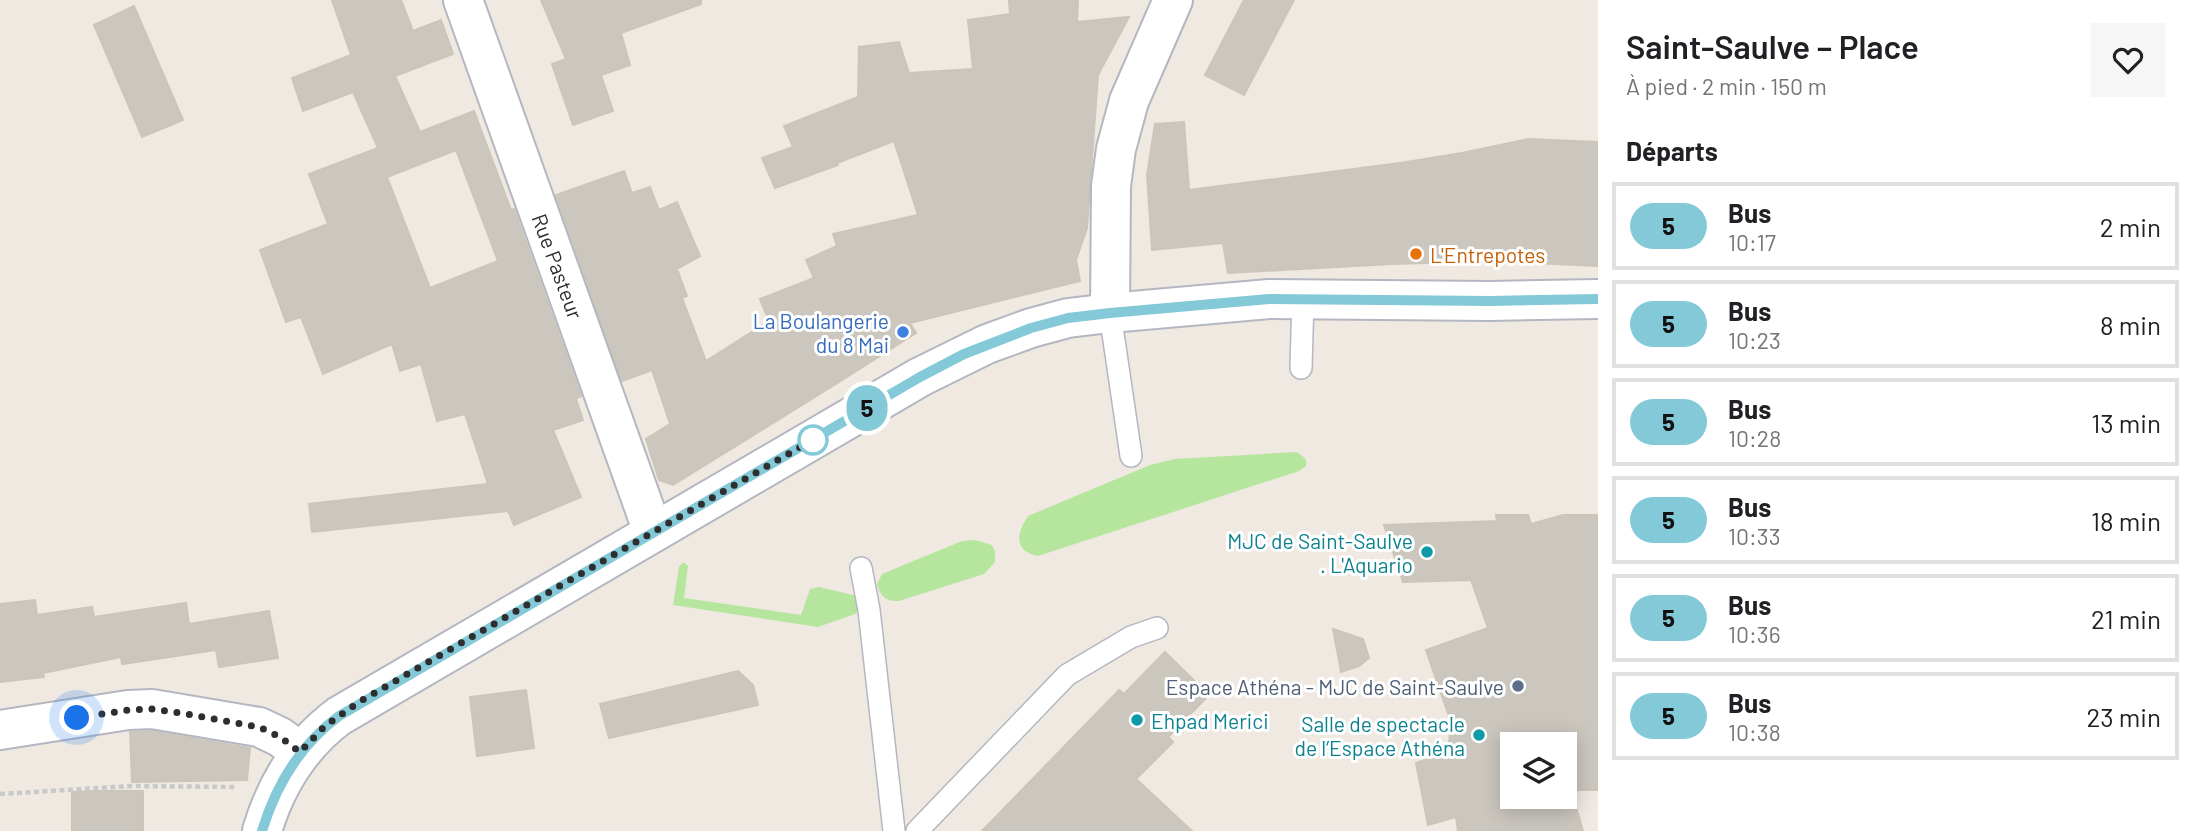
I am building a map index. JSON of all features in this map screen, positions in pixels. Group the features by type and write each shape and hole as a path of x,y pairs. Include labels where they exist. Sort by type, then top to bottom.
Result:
{"street":[{"name":"Rue Pasteur","path":"463,0 653,532"},
{"path":"1110,313 1111,186 1116,149 1129,101 1173,0"},
{"path":"262,831 278,789 300,752 325,726 359,702 964,354 1049,323 1110,313 1269,299 1591,304"},
{"path":"0,730 128,710 152,709 259,727 280,737 300,752"}],"lane":[{"path":"1301,368 1303,298"},
{"path":"1110,313 1132,456"},
{"path":"861,568 869,610 894,831"},
{"path":"917,831 1067,675 1131,636 1157,628"}],"path":[{"path":"0,794 132,786 278,789"}],"green space":[{"path":"1296,452 1306,461 1306,466 1299,471 1038,556 1030,554 1021,546 1021,529 1028,516 1150,465 1175,459"},
{"path":"975,540 992,545 995,552 995,562 984,574 899,601 887,599 880,592 877,584 882,574 962,541"},
{"path":"682,563 688,566 684,598 801,615 810,589 819,587 857,596 859,609 855,614 818,627 673,605"}],"building":[{"path":"332,0 401,0 413,31 441,20 453,54 395,76 420,132 474,111 511,210 514,209 581,396 576,399 583,420 553,430 581,497 514,525 508,511 312,532 309,504 488,484 465,414 437,421 421,364 400,371 392,344 323,374 301,317 286,322 260,250 328,224 309,174 378,148 353,92 303,111 292,78 351,55","holes":["456,150 498,261 430,288 387,177"]},
{"path":"541,0 701,0 701,4 621,33 630,65 601,75 613,111 573,125 552,64 566,59"},
{"path":"1009,0 1078,0 1077,22 1129,17 1098,75 1087,228 1076,260 1080,281 910,323 916,333 847,377 673,485 659,480 646,439 670,424 652,370 622,381 556,195 624,171 632,193 650,187 659,210 677,202 700,256 677,269 687,296 682,298 706,361 769,321 760,299 814,278 806,260 837,246 833,234 918,215 894,141 775,188 762,158 793,147 784,126 858,97 859,47 899,42 909,73 973,69 968,20 1010,14"},
{"path":"1244,0 1294,0 1244,95 1205,75"},
{"path":"134,6 183,120 142,137 94,25"},
{"path":"1184,122 1189,190 1400,163 1528,139 1598,142 1598,266 1490,261 1228,273 1223,243 1152,250 1147,175 1155,124"},
{"name":"Espace Athéna - MJC de Saint-Saulve","path":"1496,515 1528,515 1531,524 1563,515 1598,515 1598,790 1577,790 1577,732 1500,732 1500,809 1577,809 1583,831 1458,831 1456,817 1428,825 1416,763 1448,752 1451,722 1426,650 1488,628 1471,580 1403,582 1384,525 1497,521"},
{"path":"35,600 37,615 92,607 94,617 186,603 189,624 269,611 278,658 219,667 216,650 122,664 121,657 43,673 44,677 0,682 0,604"},
{"path":"1333,629 1363,639 1369,658 1359,666 1341,672"},
{"name":"Ehpad Merici","path":"1165,652 1209,695 1168,737 1173,742 1136,779 1192,831 982,831 1119,690 1124,694"},
{"path":"738,671 753,685 758,705 609,738 600,704"},
{"path":"526,690 534,748 477,756 470,697"},
{"path":"151,731 250,748 247,780 132,782 130,732"},
{"path":"143,791 143,831 72,831 72,792"}],"bus line":[{"name":"5","path":"262,831 278,789 300,752 325,726 359,702 920,377 987,344 1068,318 1269,299 1598,299"}],"place":[{"name":"L'Entrepotes","path":"1416,254"},
{"name":"La Boulangerie du 8 Mai","path":"903,332"},
{"name":"MJC de Saint-Saulve . L'Aquario","path":"1427,552"},
{"name":"Espace Athéna - MJC de Saint-Saulve","path":"1518,686"},
{"name":"Ehpad Merici","path":"1137,720"},
{"name":"Salle de spectacle de l’Espace Athéna","path":"1479,735"}],"route":[{"path":"77,718 128,710 152,709 181,713 259,727 280,737 300,752 325,726 359,702 816,438 813,440"}]}
